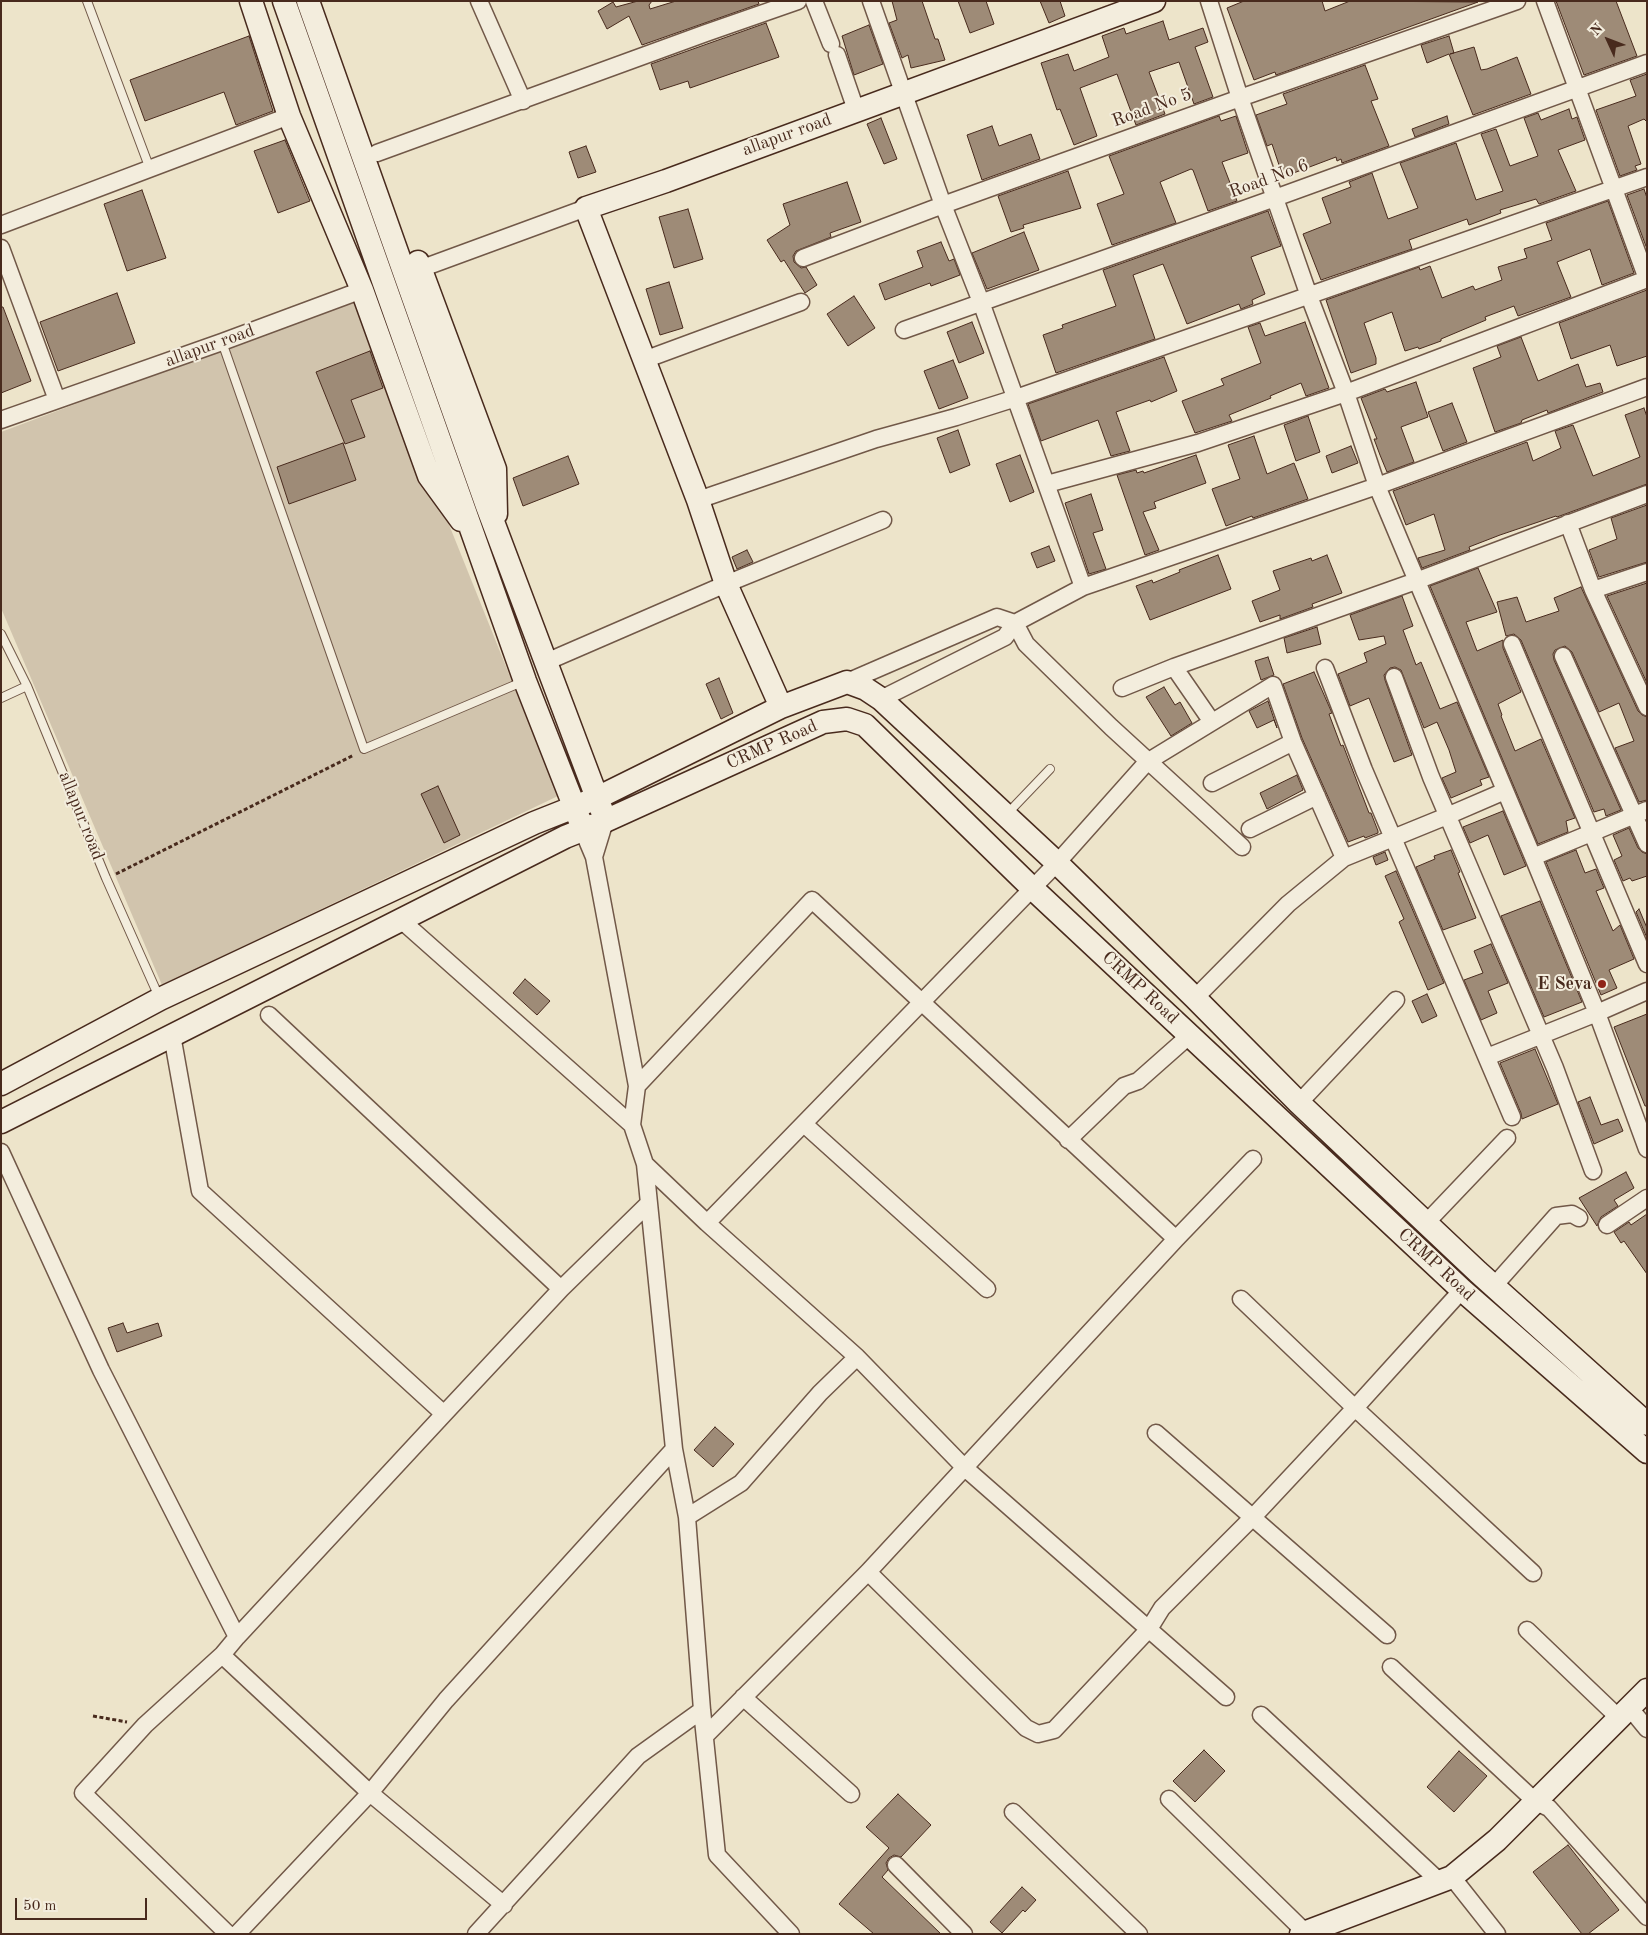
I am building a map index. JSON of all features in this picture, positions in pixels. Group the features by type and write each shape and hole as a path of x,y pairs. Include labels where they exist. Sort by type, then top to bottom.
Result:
{"main road":[{"path":"251,1 289,116 362,290 430,476 476,540 525,681 576,806 583,831"},
{"path":"284,1 476,509 497,533"},
{"path":"308,1 476,509 476,540"},
{"path":"320,1 495,469 497,533 605,821"},
{"name":"allapur road","path":"586,208 666,181 1154,1"},
{"path":"586,208 698,500 726,584 781,707"},
{"name":"CRMP Road","path":"1,1084 160,999 534,823 597,798 781,707 848,682 866,689 881,699 1006,815 1195,998 1299,1102 1493,1287 1647,1424"},
{"name":"CRMP Road","path":"1,1122 565,837 583,831 823,722 847,719 865,725 1032,888 1462,1290 1647,1452"},
{"path":"1303,1933 1337,1928 1446,1879 1497,1840 1647,1690"}],"street":[{"path":"479,1 523,101"},
{"path":"377,153 798,1"},
{"path":"814,1 856,110"},
{"path":"872,1 943,205 981,302 1083,587"},
{"path":"1209,1 1240,98 1309,296 1346,393 1377,486 1597,1013 1647,1149"},
{"name":"Road No 5","path":"803,258 943,205 1240,98 1517,1"},
{"path":"1047,484 1198,443 1346,393 1647,279 1576,88 1546,1"},
{"name":"Road No 6","path":"904,330 1647,63"},
{"path":"1,225 289,116"},
{"path":"698,500 876,439 1016,398 1647,177"},
{"name":"allapur road","path":"420,269 586,208"},
{"path":"1,248 57,400"},
{"name":"allapur road","path":"1,420 362,290"},
{"path":"644,360 801,302"},
{"path":"881,699 1005,637 1016,623 1083,587 1377,486 1647,387"},
{"path":"1122,688 1174,666 1416,581 1647,494"},
{"path":"546,662 726,584 883,520"},
{"path":"1568,523 1593,590 1647,707"},
{"path":"1593,590 1647,572"},
{"path":"848,682 997,617 1016,623 1026,644 1147,762 1242,847"},
{"path":"1512,644 1590,833 1647,964"},
{"path":"1563,656 1641,813 1647,844"},
{"path":"1174,666 1212,722"},
{"path":"1325,668 1364,770 1512,1117"},
{"path":"1394,677 1431,778 1540,1035 1593,1171"},
{"path":"707,1223 1057,863 1147,762 1273,685 1293,742 1344,858"},
{"path":"1212,783 1293,742"},
{"path":"1195,998 1288,904 1344,858 1505,791"},
{"path":"1250,829 1317,796"},
{"path":"1533,857 1641,813"},
{"path":"594,857 605,821"},
{"path":"583,831 594,857 637,1086 632,1125 645,1164 674,1449 687,1517 704,1736 718,1855 791,1934"},
{"path":"637,1086 812,900 1176,1239"},
{"path":"401,920 632,1125"},
{"path":"1487,1057 1647,991"},
{"path":"1299,1102 1396,1000"},
{"path":"269,1015 561,1289"},
{"path":"1068,1140 1124,1086 1138,1081 1190,1034"},
{"path":"172,1035 200,1191 444,1414"},
{"path":"804,1124 987,1289"},
{"path":"1426,1223 1507,1138"},
{"path":"1,1152 101,1370 237,1637"},
{"path":"704,1736 868,1572 1176,1239 1253,1159"},
{"path":"645,1164 707,1223 856,1357 965,1468 1226,1697"},
{"path":"1607,1225 1647,1198"},
{"path":"228,1934 83,1793 145,1725 222,1655 561,1289 648,1204"},
{"path":"1493,1287 1556,1216 1572,1214 1579,1218"},
{"path":"868,1572 1026,1728 1038,1734 1054,1730 1149,1629 1162,1608 1356,1408 1462,1290"},
{"path":"1241,1299 1533,1573"},
{"path":"687,1517 741,1483 820,1393 856,1357"},
{"path":"1156,1433 1387,1635"},
{"path":"237,1934 370,1793 446,1700 674,1449"},
{"path":"1527,1630 1624,1712 1647,1729"},
{"path":"222,1655 370,1793 504,1905"},
{"path":"1391,1666 1536,1802 1549,1808 1647,1917"},
{"path":"743,1697 851,1794"},
{"path":"476,1934 638,1756 702,1710"},
{"path":"1260,1715 1446,1879 1497,1934"},
{"path":"1169,1799 1303,1933"},
{"path":"1013,1812 1139,1934"},
{"path":"896,1865 964,1934"}],"lane":[{"path":"87,1 150,169"},
{"path":"222,342 364,749 525,681"},
{"name":"allapur road","path":"1,634 27,686 106,878 160,999"},
{"path":"1,698 27,686"},
{"path":"1006,815 1050,769"}],"path":[{"path":"106,878 364,749"},
{"path":"93,1716 145,1725"}],"shaded area":[{"path":"358,298 558,796 162,985 1,608 1,432"}],"building":[{"path":"638,1 652,1 649,5 650,9 676,1 758,1 759,4 642,45 629,16 607,29 598,11 613,2 616,7"},
{"path":"892,1 922,1 935,39 938,39 945,60 911,68 908,55 902,58 889,23 897,20"},
{"path":"958,1 986,1 994,24 970,33"},
{"path":"1040,1 1060,1 1065,16 1049,23"},
{"path":"1244,1 1322,1 1325,11 1350,1 1478,2 1276,75 1275,72 1254,80 1227,8"},
{"path":"1556,1 1616,1 1637,56 1584,75"},
{"path":"1163,21 1169,40 1203,28 1208,42 1195,47 1213,97 1194,104 1179,62 1149,72 1165,114 1136,125 1117,74 1080,88 1097,136 1074,145 1060,109 1057,110 1041,63 1068,54 1074,71 1109,57 1102,36 1124,28 1126,34"},
{"path":"766,23 779,57 690,88 688,81 660,90 651,64"},
{"path":"869,25 883,64 854,75 842,36"},
{"path":"249,36 273,111 236,125 224,92 145,121 130,80"},
{"path":"1449,36 1454,53 1474,47 1481,70 1517,57 1531,94 1473,115 1449,54 1427,63 1421,45"},
{"path":"1365,65 1378,99 1371,101 1389,146 1342,163 1341,159 1337,161 1336,157 1283,177 1272,144 1267,146 1256,115 1287,104 1283,94"},
{"path":"1647,74 1647,122 1644,119 1628,126 1641,164 1635,166 1637,170 1620,176 1596,110 1636,96 1630,80"},
{"path":"1569,109 1572,119 1577,117 1585,140 1558,150 1576,191 1539,204 1536,199 1500,210 1501,213 1469,225 1467,219 1409,240 1412,249 1321,280 1303,234 1331,223 1322,198 1351,187 1349,182 1372,173 1388,219 1418,208 1400,163 1456,143 1476,200 1503,191 1481,134 1496,129 1510,166 1538,156 1524,118 1538,113 1541,120"},
{"path":"1219,116 1221,121 1236,116 1248,153 1222,162 1237,201 1208,211 1191,169 1160,182 1176,223 1112,245 1097,204 1124,194 1109,156"},
{"path":"1447,116 1449,124 1415,137 1412,129"},
{"path":"881,118 897,159 884,164 867,124"},
{"path":"992,126 999,146 1031,134 1040,159 982,180 967,135"},
{"path":"285,140 310,201 278,213 254,151"},
{"path":"586,146 596,172 578,178 569,152"},
{"path":"1068,171 1081,208 1023,225 1024,228 1011,232 998,196"},
{"path":"847,182 861,222 830,233 831,237 796,251 793,256 794,262 801,268 806,267 817,285 805,293 784,260 781,262 767,240 790,225 783,204"},
{"path":"1644,189 1647,198 1647,249 1627,195"},
{"path":"142,190 166,258 127,271 104,204"},
{"path":"1608,201 1634,273 1602,285 1590,249 1557,262 1571,297 1518,316 1514,306 1485,317 1486,320 1419,349 1418,347 1405,351 1392,312 1364,323 1376,358 1376,364 1351,373 1326,300 1419,267 1420,270 1430,266 1442,298 1473,286 1475,290 1502,280 1498,267 1527,258 1524,249 1552,240 1546,223"},
{"path":"688,209 703,259 674,268 659,217"},
{"path":"1268,211 1281,246 1251,257 1265,294 1252,300 1253,304 1241,309 1239,304 1187,324 1163,264 1133,275 1155,339 1056,373 1043,335 1063,328 1062,325 1116,306 1103,270"},
{"path":"1024,232 1039,270 987,289 972,253"},
{"path":"941,242 949,261 954,259 960,275 931,286 930,283 885,300 879,284 923,267 917,251"},
{"path":"669,282 683,328 660,335 646,289"},
{"path":"1647,290 1647,356 1617,366 1610,345 1571,359 1559,323"},
{"path":"117,293 135,343 58,371 40,322"},
{"path":"854,296 875,328 848,346 827,314"},
{"path":"1,307 3,307 31,381 1,393"},
{"path":"972,322 984,353 959,363 947,332"},
{"path":"1305,322 1329,388 1306,396 1301,383 1270,396 1271,398 1229,415 1232,421 1195,433 1182,401 1224,385 1221,379 1261,363 1248,327 1260,323 1265,336"},
{"path":"1521,337 1538,381 1578,364 1586,387 1600,383 1603,392 1548,413 1547,410 1522,420 1521,423 1495,432 1473,368 1501,357 1497,346"},
{"path":"370,351 383,388 351,400 365,437 345,444 316,372"},
{"path":"1164,357 1177,391 1151,402 1150,400 1116,412 1130,451 1111,456 1098,420 1041,441 1028,404"},
{"path":"953,360 968,398 939,409 924,371"},
{"path":"1416,382 1428,417 1401,427 1414,462 1387,472 1374,439 1377,439 1361,398 1385,389 1387,392"},
{"path":"1452,403 1467,442 1443,451 1428,412"},
{"path":"1644,408 1647,417 1647,484 1557,517 1500,535 1469,547 1470,550 1422,568 1418,558 1445,550 1434,514 1406,525 1393,491 1527,442 1533,461 1561,448 1555,431 1573,425 1593,476 1640,457 1625,415"},
{"path":"1308,416 1320,452 1296,461 1284,425"},
{"path":"958,430 970,465 950,473 937,438"},
{"path":"1254,436 1267,474 1294,463 1308,499 1226,526 1212,489 1240,479 1228,445"},
{"path":"343,443 356,480 289,504 277,467"},
{"path":"1351,446 1358,463 1332,473 1326,456"},
{"path":"1020,455 1034,492 1010,502 996,464"},
{"path":"1196,455 1206,483 1154,502 1156,508 1143,512 1159,550 1145,555 1117,475 1136,470 1137,473 1143,471 1144,473"},
{"path":"568,456 579,484 523,506 513,478"},
{"path":"1091,494 1103,530 1093,533 1106,569 1089,574 1065,503"},
{"path":"1647,505 1647,562 1599,577 1589,550 1617,539 1611,518"},
{"path":"1049,546 1055,561 1037,568 1031,553"},
{"path":"747,550 753,562 737,569 732,557"},
{"path":"1218,555 1231,589 1150,620 1136,586 1152,580 1153,583 1180,572 1179,570"},
{"path":"1327,555 1342,593 1312,604 1313,607 1280,619 1280,615 1260,622 1252,601 1280,590 1273,571 1311,558 1312,561"},
{"path":"1478,568 1497,612 1466,622 1477,651 1503,640 1503,648 1521,692 1498,704 1501,716 1515,751 1541,739 1575,818 1566,821 1568,832 1538,844 1430,586"},
{"path":"1647,583 1647,683 1607,596"},
{"path":"1581,587 1638,711 1647,717 1647,800 1639,802 1615,748 1634,741 1619,703 1599,712 1572,652 1565,646 1555,650 1553,654 1554,660 1621,810 1606,816 1604,809 1594,812 1521,640 1514,634 1506,636 1497,602 1517,597 1526,622 1559,611 1554,598"},
{"path":"1402,596 1413,626 1403,630 1416,665 1421,662 1440,709 1457,702 1489,777 1480,780 1482,785 1451,798 1442,778 1456,772 1449,750 1437,722 1424,728 1401,670 1395,667 1390,668 1384,675 1412,755 1394,762 1369,698 1350,706 1338,674 1367,662 1364,653 1386,644 1384,636 1359,640 1350,615"},
{"path":"1317,627 1321,644 1287,653 1284,638"},
{"path":"1268,657 1274,675 1261,680 1255,661"},
{"path":"1314,672 1332,713 1329,714 1341,746 1343,745 1369,813 1371,813 1378,831 1378,833 1365,838 1364,836 1348,842 1302,738 1283,684"},
{"path":"719,678 733,713 721,719 706,684"},
{"path":"1164,687 1175,705 1180,702 1192,723 1171,736 1146,697"},
{"path":"1268,701 1277,728 1274,720 1257,728 1249,711"},
{"path":"1297,775 1303,790 1267,809 1260,793"},
{"path":"438,786 460,835 444,843 421,794"},
{"path":"1503,811 1526,866 1504,875 1488,835 1470,843 1463,827"},
{"path":"1629,828 1638,848 1647,854 1647,876 1632,881 1630,878 1623,881 1614,860 1622,856 1613,835"},
{"path":"1451,850 1476,918 1443,930 1416,867 1435,859 1434,856"},
{"path":"1576,850 1585,873 1596,869 1604,888 1596,891 1613,931 1620,925 1634,959 1609,970 1617,988 1601,995 1546,862"},
{"path":"1385,852 1388,860 1376,865 1373,857"},
{"path":"1396,871 1444,983 1428,990 1399,922 1404,919 1385,876"},
{"path":"1540,901 1582,1002 1544,1017 1501,916"},
{"path":"1639,909 1647,928 1647,938 1636,912"},
{"path":"1491,944 1508,983 1488,991 1497,1013 1481,1020 1464,980 1483,973 1474,951"},
{"path":"525,979 550,1001 537,1015 513,993"},
{"path":"1427,994 1437,1016 1422,1023 1412,1001"},
{"path":"1647,1014 1647,1106 1645,1106 1614,1027"},
{"path":"1535,1049 1558,1104 1522,1119 1500,1063"},
{"path":"1590,1097 1601,1125 1618,1119 1623,1131 1594,1144 1578,1102"},
{"path":"1626,1172 1634,1188 1614,1200 1618,1206 1601,1217 1597,1226 1579,1198"},
{"path":"1647,1214 1647,1274 1624,1241 1621,1243 1614,1232 1629,1222 1631,1225"},
{"path":"123,1323 127,1333 158,1323 162,1336 117,1352 108,1328"},
{"path":"715,1427 734,1444 713,1467 694,1450"},
{"path":"1204,1750 1225,1771 1195,1802 1173,1781"},
{"path":"1459,1751 1487,1776 1454,1812 1427,1787"},
{"path":"898,1794 931,1825 901,1857 894,1855 889,1858 886,1863 888,1870 882,1877 941,1934 874,1934 839,1904 889,1848 866,1827"},
{"path":"1568,1845 1619,1910 1588,1934 1582,1934 1533,1872"},
{"path":"1022,1887 1036,1900 1025,1912 1023,1910 1002,1933 990,1922"}],"place":[{"name":"E Seva","path":"1602,984"}]}
